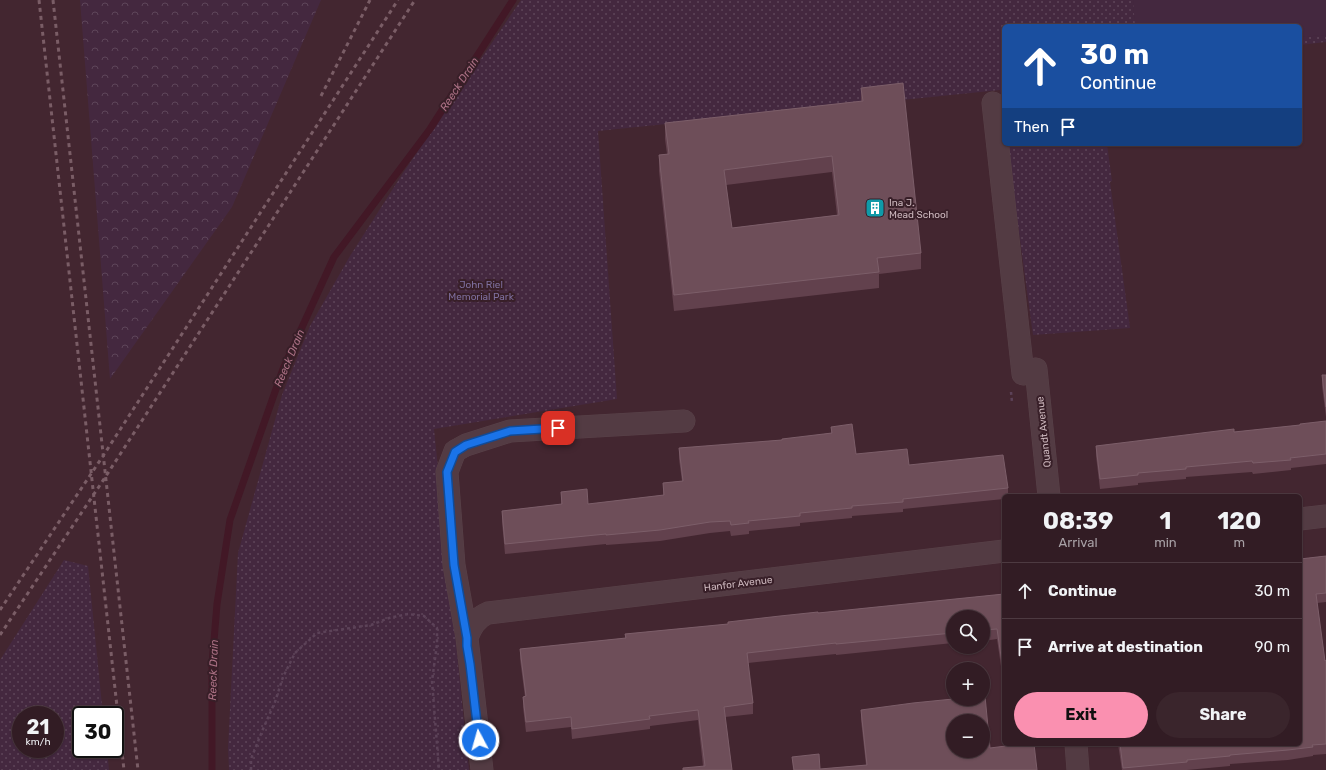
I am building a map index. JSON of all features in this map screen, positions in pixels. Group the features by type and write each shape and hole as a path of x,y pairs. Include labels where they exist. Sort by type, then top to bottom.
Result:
{"street":[{"name":"Quandt Avenue","path":"993,103 1029,371 1049,494"},
{"path":"482,770 467,646 472,630 454,565 447,472 455,452 466,445 510,431 684,421"},
{"path":"1302,518 1326,516"},
{"name":"Hanfor Avenue","path":"472,630 482,616 488,613 1002,551"},
{"path":"1076,746 1078,770"}],"path":[{"path":"251,770 251,759 275,702 283,677 295,653 317,633 371,625 389,618 408,614 424,616 436,628 437,644 432,681 439,770"}],"green space":[{"path":"80,0 321,0 232,207 110,379"},
{"name":"John Riel Memorial Park","path":"521,0 1326,0 1326,42 1302,45 1302,24 1002,24 1002,104 1000,90 598,131 617,399 434,429 469,770 229,770 228,748 238,553 282,395 310,326 350,256 403,173"},
{"path":"1133,0 1326,0 1326,35 1302,37 1302,24 1135,24"},
{"path":"1007,146 1107,146 1112,181 1110,182 1130,328 1033,335"},
{"path":"64,560 88,566 102,706 72,706 72,758 108,758 109,770 0,770 0,660"}],"building":[{"name":"Ina J. Mead School","path":"903,83 921,253 877,258 879,272 674,295 659,155 669,154 665,123 863,101 861,88","holes":["832,156 839,215 732,228 724,170"]},
{"path":"1322,375 1326,375 1326,407"},
{"path":"1326,421 1326,454 1290,458 1291,460 1253,463 1252,461 1186,467 1186,469 1138,473 1138,475 1100,479 1096,446 1234,429 1234,432"},
{"path":"852,424 856,454 907,449 909,465 1003,455 1008,488 903,499 903,502 852,506 852,508 800,513 800,516 748,521 749,523 731,525 730,521 710,522 660,530 505,544 502,511 562,504 561,492 587,489 588,504 664,495 663,483 683,481 679,448 782,440 832,433 831,427"},
{"path":"1326,556 1326,593 1316,594 1325,661 1326,660 1326,744 1288,750 1187,760 1187,762 1123,768 1120,746 1302,746 1302,559"},
{"path":"1002,594 1002,663 997,629 990,630 990,610 946,610 946,634 836,643 747,653 753,703 724,707 732,770 683,770 683,768 705,766 698,710 649,716 650,719 572,729 571,717 526,722 523,697 526,696 520,649 626,638 625,634 728,624 728,622"},
{"path":"946,700 946,706 986,706 987,714 946,714 946,758 990,758 990,748 1006,746 1034,746 1037,770 794,770 792,757 819,754 820,769 867,765 861,710"}],"waterway":[{"name":"Reeck Drain","path":"212,770 212,665 217,604 230,520 283,369 334,257 430,129 513,0"}],"railway":[{"path":"39,0 124,770"},
{"path":"53,0 138,770"},
{"path":"321,96 370,0"},
{"path":"0,610 103,456 398,0"},
{"path":"0,635 106,476 415,0"}],"place":[{"name":"Ina J. Mead School","path":"875,208"}],"route":[{"path":"479,740 467,638 454,565 447,472 455,452 466,445 510,431 558,428"}]}
